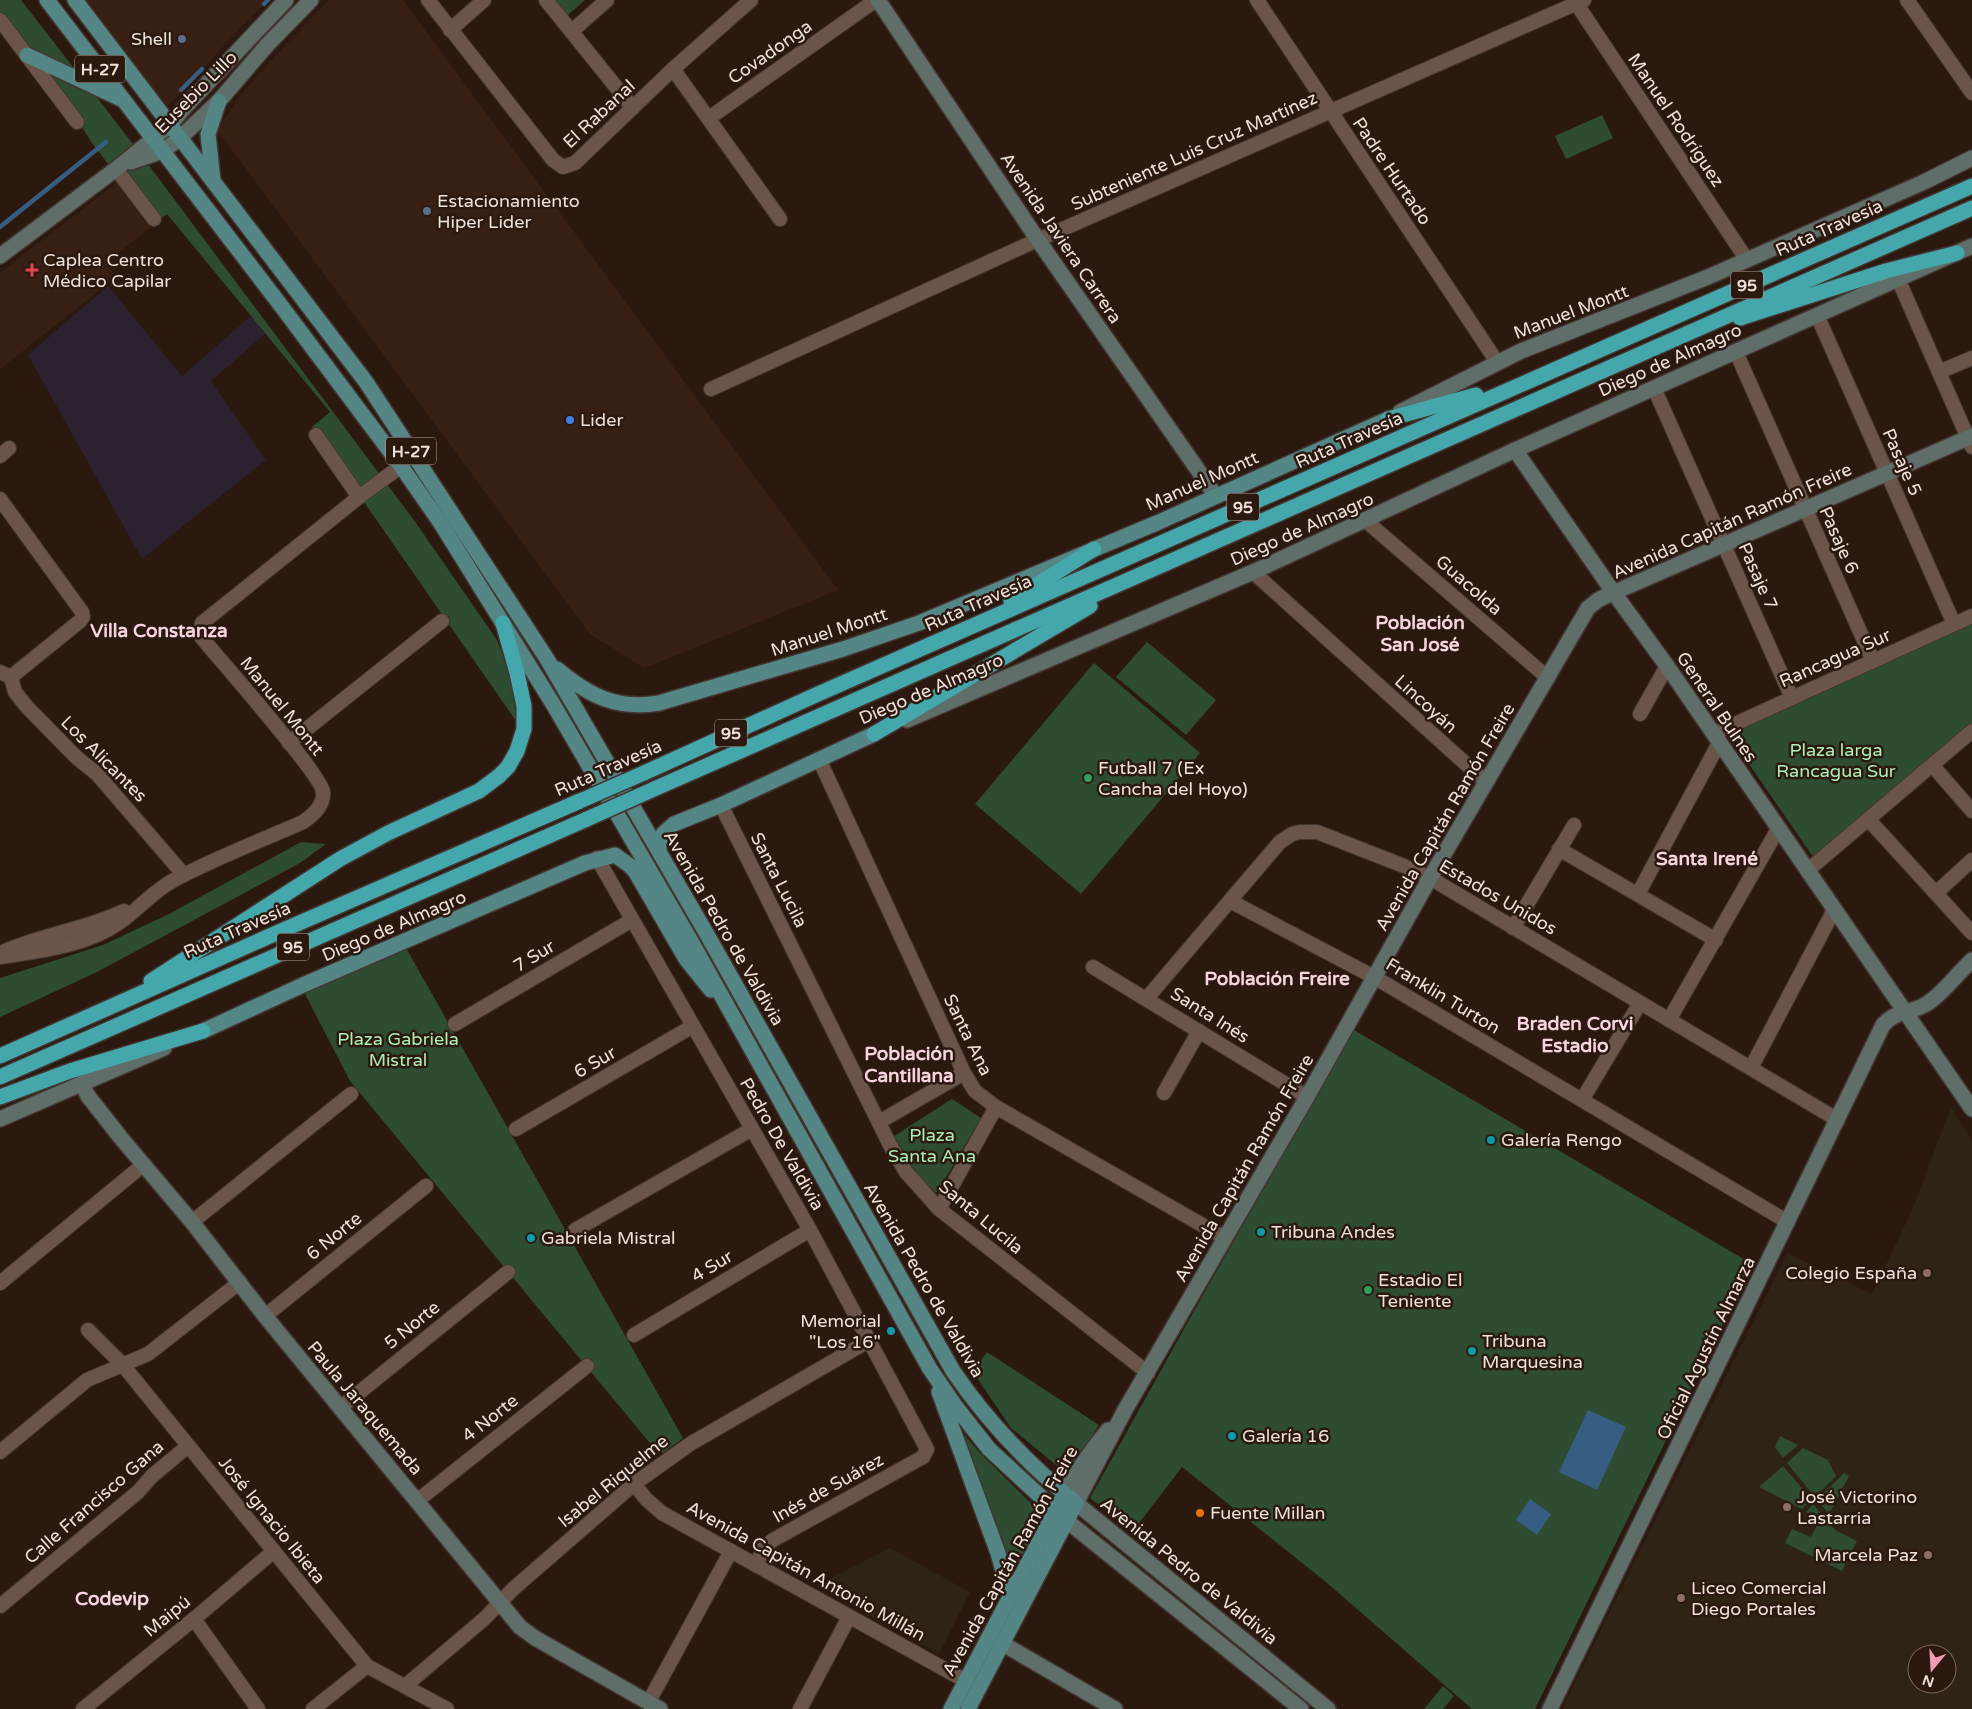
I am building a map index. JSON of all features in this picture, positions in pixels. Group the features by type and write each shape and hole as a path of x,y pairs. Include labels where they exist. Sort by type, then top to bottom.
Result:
{"highway":[{"name":"Ruta Travesía","path":"0,1056 1972,186"},
{"name":"95","path":"0,1077 1972,208"},
{"path":"1709,323 1762,312 1886,271 1957,253"},
{"path":"1388,419 1522,384"},
{"path":"964,630 1094,549"},
{"path":"874,734 1056,628 1129,581"},
{"path":"118,1003 340,859 388,833 479,790 499,776 508,767 518,751 524,729 524,706 503,623"},
{"path":"0,1097 70,1071 202,1031"}],"main road":[{"name":"H-27","path":"47,0 153,137 401,466 440,522 503,623"},
{"name":"H-27","path":"75,0 366,382 547,659"},
{"name":"Eusebio Lillo","path":"116,169 170,125 286,0"},
{"name":"Eusebio Lillo","path":"116,169 137,159 163,151 180,138 219,101 268,44 311,0"},
{"name":"Avenida Javiera Carrera","path":"877,0 1038,240 1216,496"},
{"path":"27,55 125,101"},
{"path":"214,183 208,134 219,101"},
{"name":"Manuel Montt","path":"547,659 578,686 602,699 627,705 660,703 877,638 919,623 1216,496 1388,419 1497,362 1562,334 1664,296 1972,158"},
{"path":"0,256 116,169"},
{"name":"Diego de Almagro","path":"659,851 660,838 669,827 874,734 1253,572 1515,450 1972,246"},
{"name":"Avenida Capitán Ramón Freire","path":"968,1709 996,1640 1062,1516 1076,1503 1125,1410 1148,1374 1430,878 1588,608 1598,600 1805,509 1971,440"},
{"name":"General Bulnes","path":"1515,450 1614,594 1667,666 1972,1109"},
{"name":"Avenida Pedro de Valdivia","path":"503,623 609,800 736,1021 930,1369 956,1407 989,1449 1062,1516 1301,1709"},
{"name":"Avenida Pedro de Valdivia","path":"547,659 659,851 953,1371 967,1392 999,1431 1064,1493 1328,1709"},
{"name":"Diego de Almagro","path":"0,1119 597,858 615,855 630,864 686,959 736,1021"},
{"name":"Oficial Agustín Almarza","path":"1550,1709 1883,1025 1903,1011 1928,1003 1972,960"},
{"name":"Paula Jaraquemada","path":"82,1084 88,1096 143,1165 192,1222 265,1316 520,1627 535,1638 654,1706"},
{"name":"Avenida Pedro de Valdivia","path":"930,1369 995,1546 1004,1577 1018,1597"},
{"name":"Avenida Capitán Ramón Freire","path":"1062,1516 1064,1493 1074,1475 1095,1445 1125,1410"},
{"path":"996,1640 1115,1709"},
{"name":"Avenida Capitán Ramón Freire","path":"952,1709 966,1682 996,1640"}],"street":[{"name":"El Rabanal","path":"428,0 553,160 563,167 575,163 673,69 751,0"},
{"path":"450,30 484,0"},
{"path":"546,0 633,108"},
{"path":"572,31 607,0"},
{"name":"Covadonga","path":"709,118 877,0"},
{"name":"Padre Hurtado","path":"1257,0 1497,362"},
{"path":"1907,0 1972,93"},
{"name":"Subteniente Luis Cruz Martínez","path":"711,389 1038,240 1578,1"},
{"name":"Manuel Rodríguez","path":"1578,1 1747,260"},
{"path":"0,20 77,122"},
{"path":"673,69 780,218"},
{"path":"116,169 154,219"},
{"path":"1898,279 1971,440"},
{"name":"Pasaje 5","path":"1817,315 1954,624"},
{"name":"Pasaje 6","path":"1736,352 1872,661"},
{"path":"1939,372 1972,358"},
{"name":"Pasaje 7","path":"1654,388 1792,698"},
{"path":"316,436 359,497"},
{"name":"Manuel Montt","path":"0,956 64,945 97,935 120,922 163,887 184,875 302,822 315,813 322,803 322,788 316,778 202,638 200,630 202,623 359,497 401,466"},
{"path":"0,499 82,612 80,622 6,674"},
{"name":"Guacolda","path":"1366,521 1548,678"},
{"name":"Lincoyán","path":"1253,572 1486,782"},
{"name":"Rancagua Sur","path":"1716,739 1792,698 1972,616"},
{"path":"289,744 442,621"},
{"path":"1640,714 1667,666"},
{"name":"Los Alicantes","path":"6,674 15,692 27,707 76,757 97,774 184,875"},
{"path":"1807,871 1972,731"},
{"path":"1638,894 1716,739"},
{"name":"Santa Ana","path":"819,759 964,1073 976,1091 996,1108 1225,1238"},
{"path":"1932,765 1972,811"},
{"name":"Santa Lucila","path":"720,805 906,1172 939,1209 1148,1374"},
{"path":"1868,819 1972,933"},
{"path":"1513,928 1574,825"},
{"path":"1669,1020 1778,829"},
{"name":"Estados Unidos","path":"1147,998 1280,842 1292,834 1308,831 1328,835 1430,878 1838,1120"},
{"path":"1560,849 1716,940"},
{"name":"Pedro De Valdivia","path":"597,858 810,1230 926,1445 926,1452"},
{"path":"1936,893 1972,860"},
{"name":"Franklin Turton","path":"1230,901 1374,977 1788,1222"},
{"path":"1750,1068 1834,910"},
{"name":"7 Sur","path":"455,1024 632,920"},
{"name":"Santa Inés","path":"1093,967 1147,998 1307,1097"},
{"path":"1582,1100 1640,1003"},
{"name":"6 Sur","path":"516,1129 693,1026"},
{"path":"1164,1093 1199,1031"},
{"path":"879,1122 964,1073"},
{"path":"192,1222 351,1094"},
{"path":"939,1209 996,1108"},
{"path":"576,1230 752,1129"},
{"path":"0,1283 143,1165"},
{"name":"6 Norte","path":"265,1316 426,1186"},
{"name":"4 Sur","path":"634,1335 810,1230"},
{"name":"5 Norte","path":"340,1408 508,1272"},
{"path":"0,1452 87,1380 154,1350 240,1282"},
{"name":"José Ignacio Ibieta","path":"88,1330 122,1364 367,1666 447,1709"},
{"name":"Isabel Riquelme","path":"405,1686 484,1619 513,1589 634,1484 690,1444 870,1340"},
{"name":"4 Norte","path":"417,1501 587,1366"},
{"name":"Calle Francisco Gana","path":"0,1606 133,1497 152,1476 188,1446"},
{"name":"Inés de Suárez","path":"756,1565 764,1548 773,1540 922,1457 926,1452"},
{"name":"Avenida Capitán Antonio Millán","path":"634,1484 657,1509 966,1682"},
{"name":"Maipú","path":"83,1709 194,1620 274,1551"},
{"path":"654,1706 731,1551"},
{"path":"800,1709 849,1616"},
{"path":"194,1620 258,1709"},
{"path":"313,1709 367,1666"}],"shaded area":[{"path":"84,0 269,0 165,109"},
{"path":"329,0 403,0 838,590 644,668 590,634 227,143 216,131 241,94"},
{"path":"120,180 154,225 105,263 116,277 0,369 0,273"},
{"path":"108,286 182,376 251,316 265,334 211,381 266,460 142,559 28,355"},
{"path":"1951,1107 1972,1141 1972,1709 1562,1709 1787,1253 1872,1294 1913,1208"},
{"path":"890,1548 970,1592 939,1654 817,1585"}],"green space":[{"path":"0,0 21,0 133,144 416,523 497,640 514,683 517,702 516,721 312,427 330,412 167,214 154,224 92,143 56,85 0,13"},
{"path":"554,0 585,0 568,15"},
{"path":"1602,115 1613,138 1566,159 1555,136"},
{"name":"Plaza larga Rancagua Sur","path":"1972,621 1972,741 1870,828 1818,864 1727,732"},
{"path":"1147,642 1216,700 1186,735 1116,677"},
{"name":"Futball 7 (Ex Cancha del Hoyo)","path":"1094,663 1200,753 1081,894 975,804"},
{"path":"301,842 326,844 300,863 97,972 0,1017 0,978 103,945 169,914"},
{"name":"Plaza Gabriela Mistral","path":"406,948 683,1438 663,1453 654,1448 350,1081 304,992"},
{"name":"Estadio El Teniente","path":"1354,1030 1752,1264 1535,1709 1472,1709 1326,1582 1182,1467 1133,1531 1090,1498"},
{"name":"Plaza Santa Ana","path":"952,1099 981,1118 936,1193 920,1177 891,1138"},
{"path":"987,1352 1099,1425 1068,1473 1011,1428 973,1372"},
{"path":"960,1430 980,1453 1045,1517 1010,1578"},
{"path":"1780,1436 1798,1445 1783,1458 1775,1447"},
{"path":"1803,1448 1828,1460 1836,1476 1815,1497 1787,1463"},
{"path":"1783,1466 1812,1500 1802,1509 1759,1487"},
{"path":"1844,1473 1849,1476 1829,1514 1817,1500"},
{"path":"1813,1504 1835,1530 1857,1541 1842,1571 1785,1543 1792,1529 1811,1537 1820,1520 1806,1512"},
{"path":"1443,1686 1454,1696 1443,1709 1424,1709"}],"water":[{"path":"1588,1410 1626,1427 1597,1490 1559,1472"},
{"path":"1530,1499 1551,1514 1537,1535 1516,1520"}],"waterway":[{"path":"264,4 268,0"},
{"path":"181,90 202,69"},
{"path":"0,227 106,142"}],"place":[{"name":"Shell","path":"182,39"},
{"name":"Estacionamiento Hiper Lider","path":"427,211"},
{"name":"Caplea Centro Médico Capilar","path":"32,270"},
{"name":"Lider","path":"570,420"},
{"name":"Futball 7 (Ex Cancha del Hoyo)","path":"1088,778"},
{"name":"Galería Rengo","path":"1491,1140"},
{"name":"Tribuna Andes","path":"1261,1232"},
{"name":"Gabriela Mistral","path":"531,1238"},
{"name":"Colegio España","path":"1927,1273"},
{"name":"Estadio El Teniente","path":"1368,1290"},
{"name":"Memorial \"Los 16\"","path":"891,1331"},
{"name":"Tribuna Marquesina","path":"1472,1351"},
{"name":"Galería 16","path":"1232,1436"},
{"name":"José Victorino Lastarria","path":"1787,1507"},
{"name":"Fuente Millan","path":"1200,1513"},
{"name":"Marcela Paz","path":"1928,1555"},
{"name":"Liceo Comercial Diego Portales","path":"1681,1598"}],"district":[{"name":"Villa Constanza","path":"159,630"},
{"name":"Población San José","path":"1420,633"},
{"name":"Santa Irené","path":"1707,858"},
{"name":"Población Freire","path":"1277,978"},
{"name":"Braden Corvi Estadio","path":"1575,1034"},
{"name":"Población Cantillana","path":"909,1064"},
{"name":"Codevip","path":"112,1598"}]}
